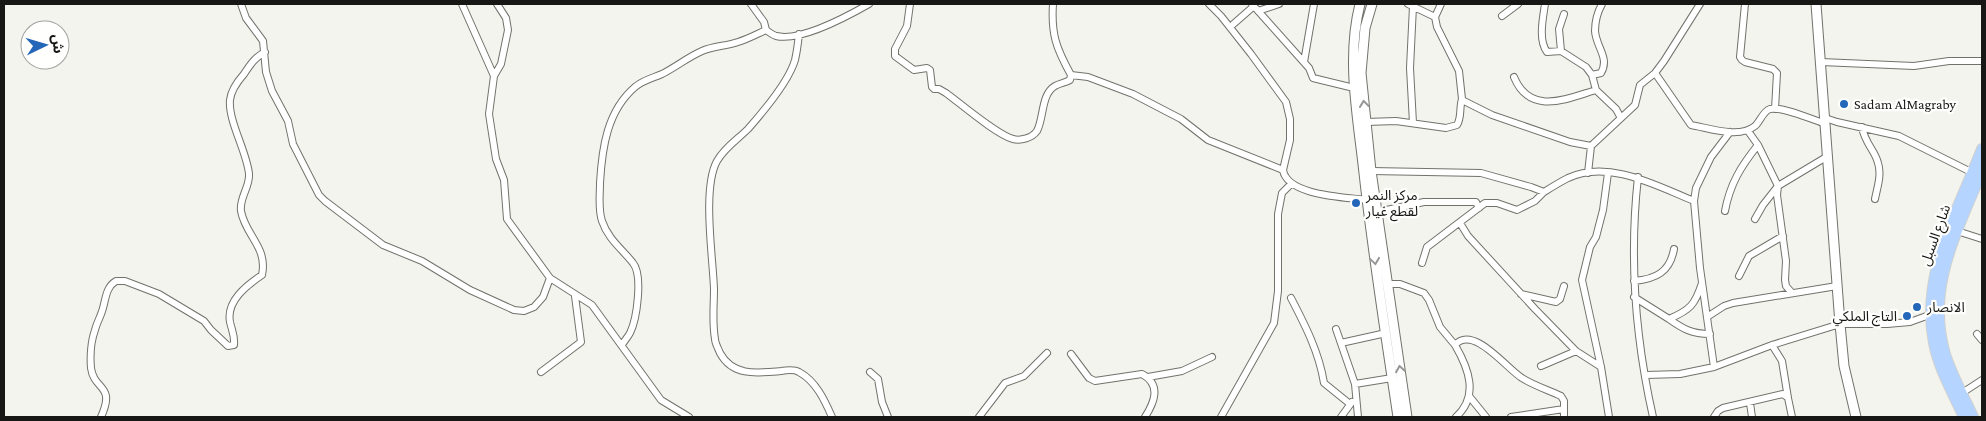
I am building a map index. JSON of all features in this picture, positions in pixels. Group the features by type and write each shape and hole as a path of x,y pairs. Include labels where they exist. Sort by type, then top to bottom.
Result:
{"main road":[{"name":"شارع السبل","path":"1973,417 1945,355 1934,314 1942,272 1978,172 1982,150"},
{"name":"شارع السبل","path":"1964,417 1938,358 1934,343 1932,285 1940,256 1978,172"}],"street":[{"path":"241,4 246,18 263,41 266,72 272,92 288,121 293,144 319,196 383,245 422,261 470,290 514,310 524,312 534,307 543,297 550,278"},
{"path":"462,4 494,76"},
{"path":"497,4 506,18 508,30 501,64 494,76 489,114 496,159 504,180 507,219 550,278 575,296 586,300 592,305 661,400 690,417"},
{"path":"751,4 764,22 766,30 774,36 786,37 829,25 869,4"},
{"path":"910,4 907,26 895,49 895,56 914,70 930,70 932,87 934,89 939,89 946,93 1001,133 1012,139 1023,140 1036,132 1044,112 1045,99 1055,86 1070,80 1071,75 1055,41 1051,26 1053,4"},
{"path":"1209,4 1230,27 1286,102 1289,109 1290,140 1283,170 1284,176 1291,184 1307,191 1367,200"},
{"path":"1230,27 1255,7 1279,4"},
{"path":"1304,62 1314,4"},
{"path":"1360,4 1354,41 1354,88 1367,200 1387,284 1407,417"},
{"path":"1372,4 1365,28 1361,73 1377,212 1375,229 1386,333 1398,417"},
{"path":"1366,122 1396,121 1446,128 1457,125 1460,120 1462,99 1459,71 1437,27 1435,17 1441,4"},
{"path":"1502,16 1518,4"},
{"path":"1544,4 1544,47 1547,52 1561,51 1586,67 1592,75 1596,90 1616,109 1621,118"},
{"path":"1592,75 1601,73 1604,68 1605,60 1595,32 1596,18 1602,4"},
{"path":"1745,4 1740,57 1742,60 1773,69 1777,73 1775,109"},
{"path":"1816,4 1844,366 1856,417"},
{"path":"1413,123 1410,68 1410,5 1435,17"},
{"path":"1588,173 1591,146 1635,105 1640,85 1655,73 1697,5"},
{"path":"1255,7 1309,68 1313,78 1354,88"},
{"path":"1561,51 1559,29 1564,14"},
{"path":"622,345 635,319 639,284 638,272 634,264 606,232 601,219 599,202 601,161 606,134 613,115 621,102 642,82 676,67 703,50 739,42 766,30"},
{"path":"799,34 795,59 788,77 747,130 726,148 712,170 710,210 715,340 721,355 731,365 740,370 753,374 790,370 798,372 810,380 824,398 832,417"},
{"path":"101,417 107,398 105,389 94,376 91,369 91,354 94,331 104,308 109,288 116,281 125,281 159,294 204,321 228,346 234,345 235,336 230,322 230,313 240,292 262,275 264,265 258,244 241,211 249,182 230,100 234,86 258,56 264,52"},
{"path":"1820,62 1914,66 1949,61 1982,61"},
{"path":"1655,73 1691,125 1730,132 1748,131 1760,120 1766,111 1775,109 1899,136 1978,172"},
{"path":"1071,75 1088,77 1133,94 1181,119 1208,140 1283,170"},
{"path":"1514,77 1518,87 1524,94 1543,101 1561,100 1596,90"},
{"path":"1462,99 1492,115 1570,142 1591,146"},
{"path":"1862,128 1864,139 1878,163 1880,175 1875,199"},
{"path":"1748,131 1758,145 1778,186 1777,195 1786,261 1785,280 1786,286 1792,293"},
{"path":"1714,367 1697,242 1694,201 1696,188 1711,157 1730,132"},
{"path":"1725,211 1730,188 1741,166 1758,145"},
{"path":"1755,218 1763,204 1778,186 1828,156"},
{"path":"1371,171 1481,173 1544,192"},
{"path":"1422,263 1427,248 1485,203 1490,202 1513,210 1521,209 1569,177 1588,173 1608,173 1638,177 1694,201"},
{"path":"1608,173 1603,210 1596,236 1590,247 1582,280 1601,367 1609,417"},
{"path":"1638,177 1633,218 1634,297 1653,417"},
{"path":"1221,417 1274,323 1278,291 1278,214 1282,193 1291,184"},
{"path":"1377,212 1424,202 1476,202 1479,208"},
{"path":"1460,223 1468,236 1576,351 1601,367"},
{"path":"1957,231 1982,239"},
{"path":"1739,276 1749,256 1783,236"},
{"path":"1634,281 1644,280 1658,275 1665,270 1672,262 1674,249"},
{"path":"1669,319 1694,305 1703,282"},
{"path":"1387,284 1400,284 1424,293 1429,300 1440,327 1455,345 1468,372 1469,396 1465,408 1456,417"},
{"path":"1521,294 1556,302 1560,299 1564,286"},
{"path":"1707,318 1724,306 1838,286"},
{"path":"541,372 581,342 575,296"},
{"path":"1634,297 1686,331 1710,334"},
{"path":"1291,298 1310,336 1322,366 1324,382 1350,404"},
{"path":"1646,375 1680,374 1714,367 1772,345 1840,324 1894,324 1910,322 1934,314"},
{"path":"1336,329 1355,384 1358,417"},
{"path":"1341,343 1386,333"},
{"path":"1977,334 1982,340"},
{"path":"1455,345 1464,340 1472,340 1484,345 1522,378 1561,396 1564,400 1564,417"},
{"path":"1772,345 1782,361 1792,417"},
{"path":"1541,366 1576,351"},
{"path":"979,417 1005,384 1024,376 1047,353"},
{"path":"1071,354 1089,378 1095,381 1142,374 1148,377 1152,385 1155,401 1145,417"},
{"path":"1148,377 1182,370 1212,357"},
{"path":"870,372 878,379 882,402 888,417"},
{"path":"1355,384 1392,378"},
{"path":"1962,394 1982,380"},
{"path":"1714,417 1723,408 1783,394 1788,398"},
{"path":"1469,396 1486,417"},
{"path":"1341,417 1350,404 1357,400"},
{"path":"1750,403 1752,417"},
{"path":"1511,417 1564,409"}],"place":[{"name":"Sadam AlMagraby","path":"1844,104"},
{"name":"مركز النمر لقطع غيار","path":"1356,203"},
{"name":"الانصار","path":"1917,307"},
{"name":"التاج الملكي","path":"1907,316"}]}
